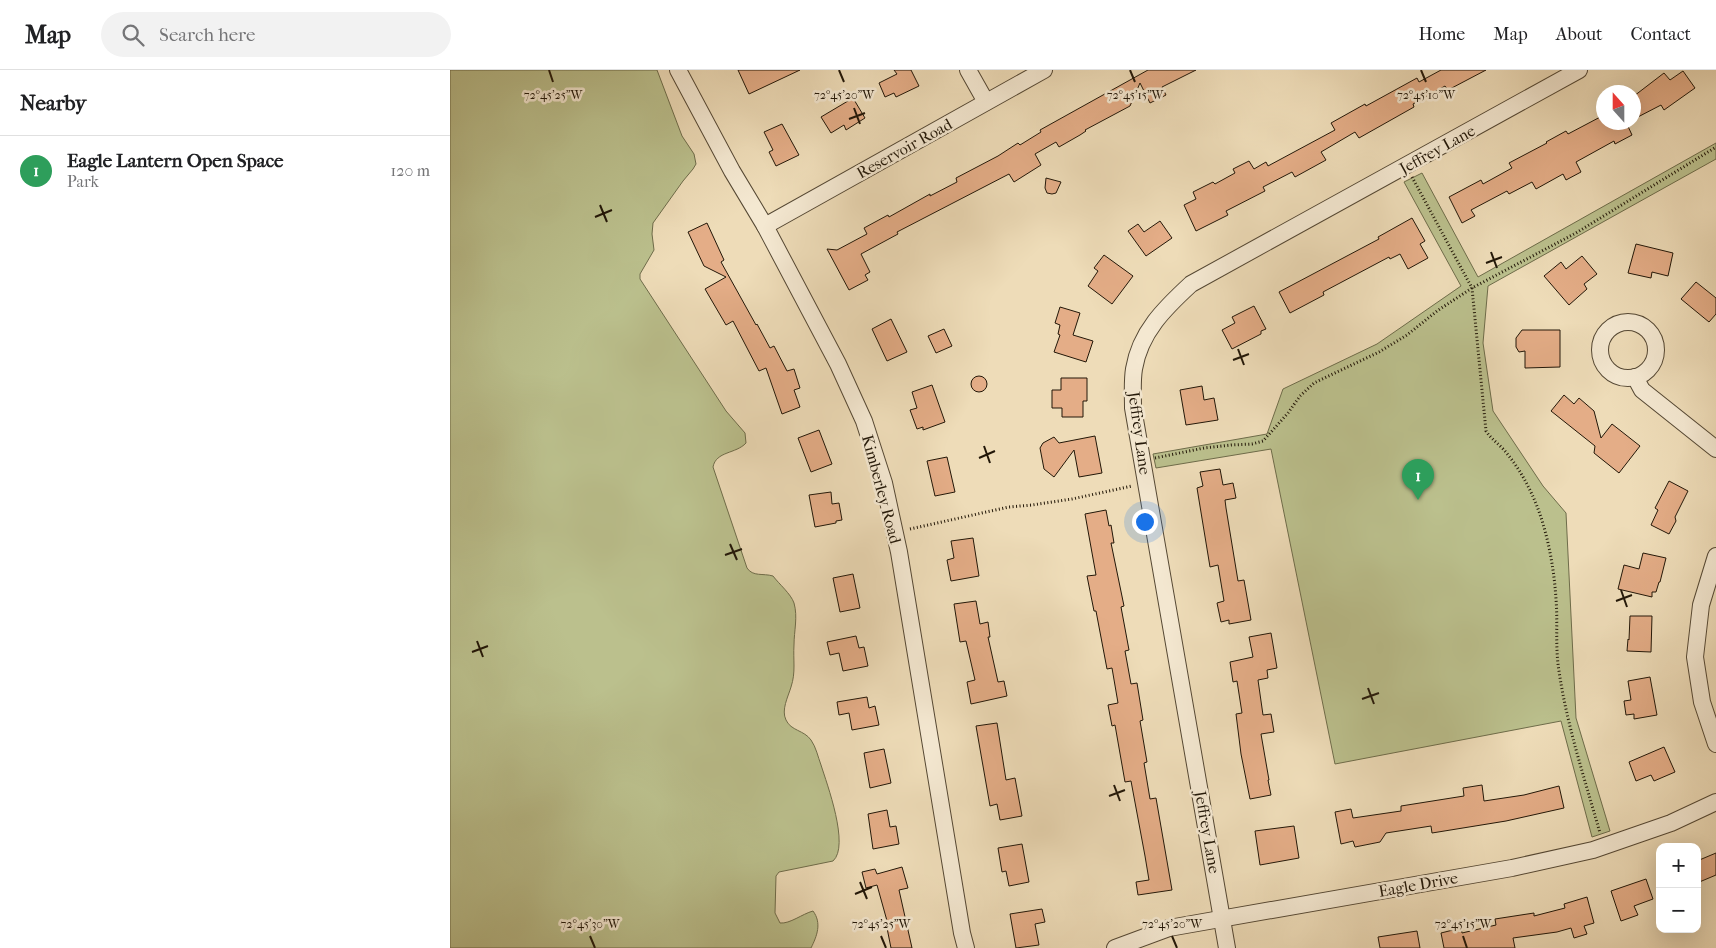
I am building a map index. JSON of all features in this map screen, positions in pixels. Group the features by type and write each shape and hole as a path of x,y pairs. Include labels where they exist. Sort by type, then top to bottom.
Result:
{"street":[{"name":"Kimberley Road","path":"678,70 732,171 765,226 838,364 864,422 884,483 894,532 966,948"},
{"path":"968,70 986,102"},
{"name":"Reservoir Road","path":"765,226 1044,70"},
{"name":"Jeffrey Lane","path":"1227,948 1133,408 1133,370 1141,341 1161,312 1191,284 1579,70"},
{"path":"1635,377 1642,390 1716,449"},
{"path":"1716,556 1701,605 1695,657 1702,702 1716,744"},
{"name":"Eagle Drive","path":"1115,948 1169,928 1512,868 1604,846 1671,823 1716,802"}],"path":[{"path":"1142,460 1204,448 1252,444 1263,441 1288,413 1300,396 1314,383 1379,352 1408,335 1437,310 1472,288 1576,233 1716,147"},
{"path":"1406,166 1472,288 1486,431 1504,450 1528,487 1544,532 1551,557 1556,598 1558,670 1579,760 1604,846"},
{"path":"894,532 1009,507 1072,499 1146,482"}],"green space":[{"path":"450,70 657,70 682,136 694,154 696,164 653,223 654,250 640,274 640,279 726,411 745,433 746,443 742,447 722,455 713,467 747,568 755,574 773,576 794,603 796,619 793,682 784,712 788,724 805,734 814,746 836,814 839,842 838,853 833,861 779,872 776,876 775,913 780,923 784,923 813,911 818,925 817,934 811,948 450,948"},
{"path":"1716,143 1716,159 1488,286 1483,343 1493,411 1543,486 1566,513 1576,718 1610,831 1592,837 1561,721 1335,764 1271,449 1156,468 1153,454 1267,434 1283,389 1377,344 1461,286 1404,182 1422,173 1478,277"}],"building":[{"path":"738,70 800,70 749,94"},
{"path":"894,70 911,70 919,86 896,97 894,93 885,97 879,83 897,74"},
{"path":"1148,70 1196,70 1162,87 1166,95 1150,103 1140,83 1130,106 1085,130 1059,147 1056,142 1035,154 1041,165 1014,182 1009,174 897,232 898,234 861,254 870,272 865,275 868,280 849,290 827,249 837,250 867,234 864,228 957,182 956,178 1018,143 1020,145 1041,132 1040,130"},
{"path":"1441,70 1486,70 1448,90 1445,86 1413,104 1414,107 1359,138 1355,132 1321,152 1326,160 1295,177 1292,172 1263,187 1265,191 1226,211 1228,215 1196,231 1184,205 1196,199 1193,192 1213,182 1215,184 1235,173 1233,169 1249,161 1254,169 1266,162 1268,166 1335,130 1331,123 1365,104 1366,106 1417,78 1419,82"},
{"path":"1683,71 1695,88 1664,110 1661,105 1641,115 1641,91 1664,73 1670,80"},
{"path":"853,98 865,118 846,130 844,125 831,133 821,117"},
{"path":"1596,119 1596,130 1630,130 1632,135 1615,144 1614,141 1576,162 1581,172 1566,180 1563,174 1536,189 1532,182 1509,194 1507,191 1471,210 1475,216 1462,223 1449,197 1481,180 1483,184 1512,168 1509,163 1566,131 1568,134"},
{"path":"782,124 799,155 776,166 769,152 773,150 764,132"},
{"path":"1046,178 1061,182 1056,193 1047,193 1045,188"},
{"path":"1412,218 1425,241 1420,244 1428,258 1408,269 1400,254 1390,259 1389,257 1323,292 1324,295 1290,313 1279,292 1379,239 1378,237"},
{"path":"1160,221 1172,238 1146,256 1128,231 1138,224 1144,232"},
{"path":"707,223 724,260 721,262 756,325 770,348 774,346 787,371 794,369 800,388 794,390 800,407 782,414 766,368 759,371 733,321 726,325 705,289 726,277 704,266 688,232"},
{"path":"1636,244 1673,253 1668,276 1652,272 1651,278 1628,273"},
{"path":"1104,255 1133,276 1112,304 1088,286 1098,271 1094,268"},
{"path":"1582,256 1597,274 1584,284 1587,289 1569,305 1544,276 1561,262 1566,269"},
{"path":"1696,282 1716,298 1716,314 1709,322 1681,299"},
{"path":"1254,306 1266,329 1261,331 1261,334 1232,349 1222,330 1235,323 1232,317"},
{"path":"1060,307 1080,313 1073,335 1093,341 1086,362 1054,352 1060,335 1058,334 1060,325 1055,323"},
{"path":"891,319 907,352 887,361 872,329"},
{"path":"944,329 952,346 936,353 928,336"},
{"path":"1522,330 1560,330 1560,367 1525,368 1525,351 1519,352 1516,347 1516,338"},
{"path":"979,376 985,378 987,384 985,390 979,392 973,390 971,384 973,378"},
{"path":"1061,378 1087,378 1087,401 1083,401 1083,417 1062,417 1062,408 1052,408 1052,390 1061,390"},
{"path":"932,385 945,422 923,430 923,427 917,429 910,410 917,408 912,392"},
{"path":"1202,386 1204,400 1214,398 1218,420 1186,425 1180,390"},
{"path":"1564,395 1574,404 1579,398 1594,411 1601,438 1612,424 1640,446 1619,473 1594,453 1595,446 1551,411"},
{"path":"819,430 832,464 811,472 798,438"},
{"path":"1095,436 1102,473 1079,477 1074,450 1054,477 1044,469 1040,448 1043,443 1054,437 1059,443"},
{"path":"947,457 955,492 935,496 927,461"},
{"path":"1220,469 1223,485 1233,483 1236,498 1225,500 1226,508 1238,581 1244,580 1251,620 1229,624 1229,620 1221,622 1217,603 1224,601 1218,565 1210,567 1197,488 1203,486 1200,472"},
{"path":"1669,481 1688,491 1669,534 1651,525 1658,510 1655,508"},
{"path":"831,492 832,504 839,503 842,520 815,527 809,495"},
{"path":"1106,510 1109,526 1111,525 1114,543 1111,543 1124,606 1121,607 1129,650 1125,651 1131,684 1137,683 1143,720 1140,721 1147,762 1144,763 1150,799 1156,798 1172,890 1138,895 1136,882 1149,880 1131,781 1125,782 1115,725 1112,726 1108,705 1118,703 1112,668 1107,669 1087,576 1096,575 1085,514"},
{"path":"973,538 979,576 951,581 947,560 954,558 951,541"},
{"path":"1643,553 1666,558 1660,582 1656,592 1652,592 1652,597 1618,589 1624,565 1639,569"},
{"path":"853,574 860,608 840,612 833,578"},
{"path":"976,601 980,624 988,622 990,637 988,637 998,682 1004,681 1007,696 971,704 967,682 975,680 966,641 960,642 954,604"},
{"path":"1630,616 1652,616 1651,652 1627,651"},
{"path":"1271,633 1277,668 1267,670 1268,678 1258,680 1263,715 1271,714 1274,732 1261,734 1271,795 1250,799 1241,754 1236,714 1242,713 1237,681 1233,682 1230,662 1253,657 1249,637"},
{"path":"856,636 859,648 864,647 868,666 843,671 839,653 830,655 827,642"},
{"path":"1650,677 1657,715 1634,719 1634,714 1626,715 1624,701 1631,700 1628,681"},
{"path":"867,697 869,708 875,706 879,725 852,730 849,713 839,715 837,702"},
{"path":"997,723 1006,780 1015,778 1022,816 1000,820 997,804 990,806 976,726"},
{"path":"1664,747 1675,772 1654,781 1651,775 1636,781 1629,762"},
{"path":"884,749 891,783 870,788 864,753"},
{"path":"1482,785 1484,801 1524,795 1559,786 1564,808 1506,821 1432,833 1431,826 1386,833 1380,842 1355,847 1353,841 1341,844 1335,812 1351,809 1353,818 1401,811 1401,806 1464,796 1463,788"},
{"path":"887,810 890,827 896,826 899,844 873,849 868,814"},
{"path":"1294,826 1299,858 1260,865 1255,831"},
{"path":"1022,844 1029,882 1009,886 1006,871 1002,872 998,848"},
{"path":"1716,853 1716,875 1701,881 1701,859"},
{"path":"902,867 908,888 899,890 912,948 891,948 887,928 889,928 877,885 866,888 862,872 875,869 877,874"},
{"path":"1646,879 1653,899 1634,906 1638,915 1621,921 1611,891"},
{"path":"1587,897 1594,923 1584,926 1587,934 1574,938 1571,928 1557,932 1513,938 1515,948 1444,948 1441,933 1461,928 1462,933 1496,925 1495,919 1534,913 1534,916 1565,908 1564,904"},
{"path":"1042,909 1045,922 1035,924 1039,945 1016,948 1010,914"},
{"path":"1417,931 1420,948 1380,948 1378,937"}],"place":[{"name":"Eagle Lantern Open Space","path":"1418,500"}]}
